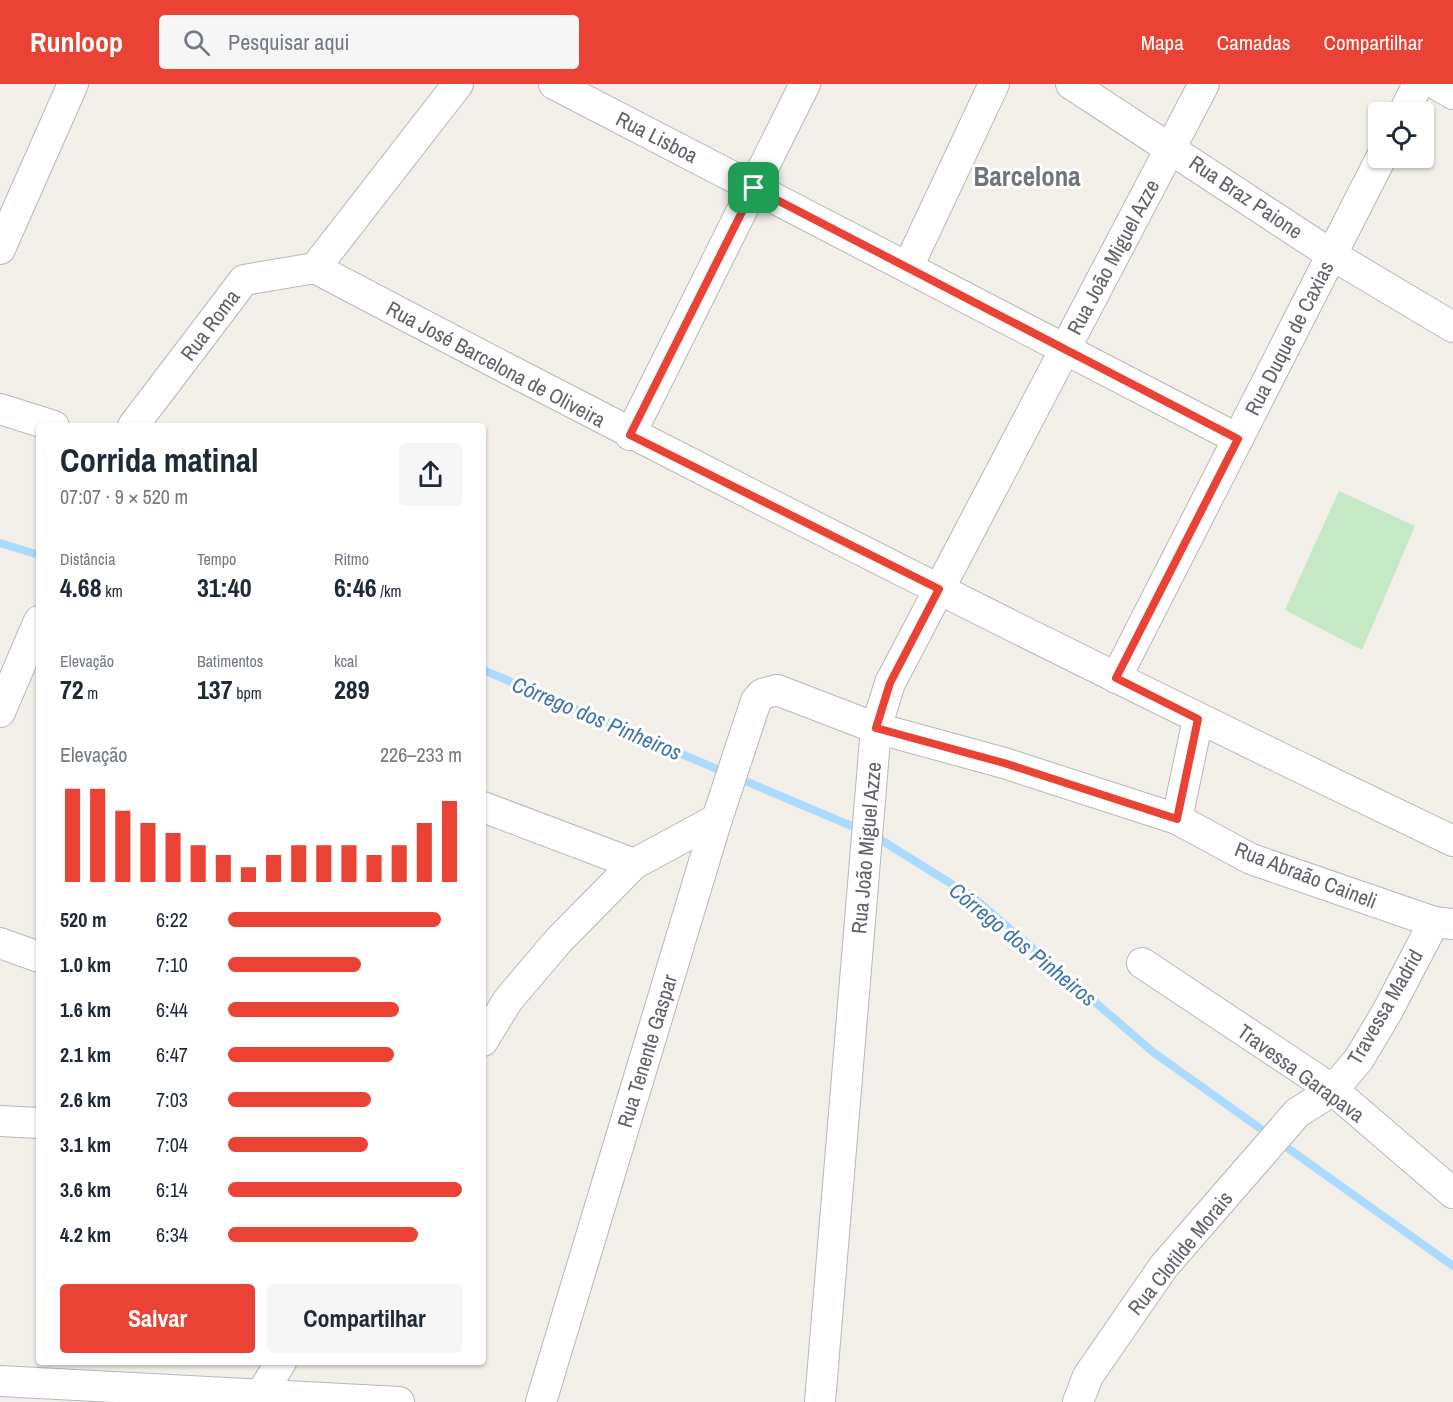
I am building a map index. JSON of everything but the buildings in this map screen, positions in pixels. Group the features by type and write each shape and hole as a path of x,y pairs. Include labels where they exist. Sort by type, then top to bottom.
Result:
{"street":[{"path":"0,249 74,84"},
{"path":"315,268 458,84"},
{"name":"Rua Lisboa","path":"554,84 1238,439"},
{"path":"630,435 805,84"},
{"path":"908,267 994,84"},
{"name":"Rua Braz Paione","path":"1071,84 1171,147 1332,255 1453,327"},
{"name":"Rua João Miguel Azze","path":"820,1402 876,728 890,683 1204,84"},
{"path":"1409,102 1419,84"},
{"path":"1436,84 1453,94"},
{"name":"Rua Duque de Caxias","path":"1116,678 1376,168"},
{"name":"Rua Roma","path":"135,423 244,280 315,268"},
{"name":"Rua José Barcelona de Oliveira","path":"315,268 630,435 1198,719 1453,841"},
{"path":"0,410 44,423"},
{"path":"0,712 21,649 36,626"},
{"name":"Rua Abraão Caineli","path":"756,701 762,694 777,690 876,728 1004,763 1177,819 1251,859 1443,923"},
{"name":"Rua Tenente Gaspar","path":"541,1402 717,819 756,701"},
{"path":"1177,819 1198,719"},
{"path":"486,808 634,864"},
{"path":"486,1036 508,1000 559,940 634,864 717,819"},
{"name":"Travessa Madrid","path":"1297,1113 1328,1093 1359,1059 1443,923"},
{"path":"0,944 36,956"},
{"name":"Travessa Garapava","path":"1142,963 1328,1093 1453,1193"},
{"name":"Rua Clotilde Morais","path":"1078,1402 1088,1376 1164,1266 1297,1113"},
{"path":"0,1121 36,1123"},
{"path":"257,1399 279,1365"},
{"path":"0,1381 38,1372 257,1399 399,1402"}],"green space":[{"path":"1339,491 1415,526 1362,650 1285,610"}],"waterway":[{"name":"Córrego dos Pinheiros","path":"0,543 36,554"},
{"name":"Córrego dos Pinheiros","path":"486,671 861,830"},
{"name":"Córrego dos Pinheiros","path":"873,835 974,898 1153,1052 1453,1266"}],"district":[{"name":"Barcelona","path":"1027,176"}],"route":[{"path":"754,188 1238,439 1116,678 1198,719 1177,819 1004,763 876,728 890,683 939,589 630,435 754,188"}]}
